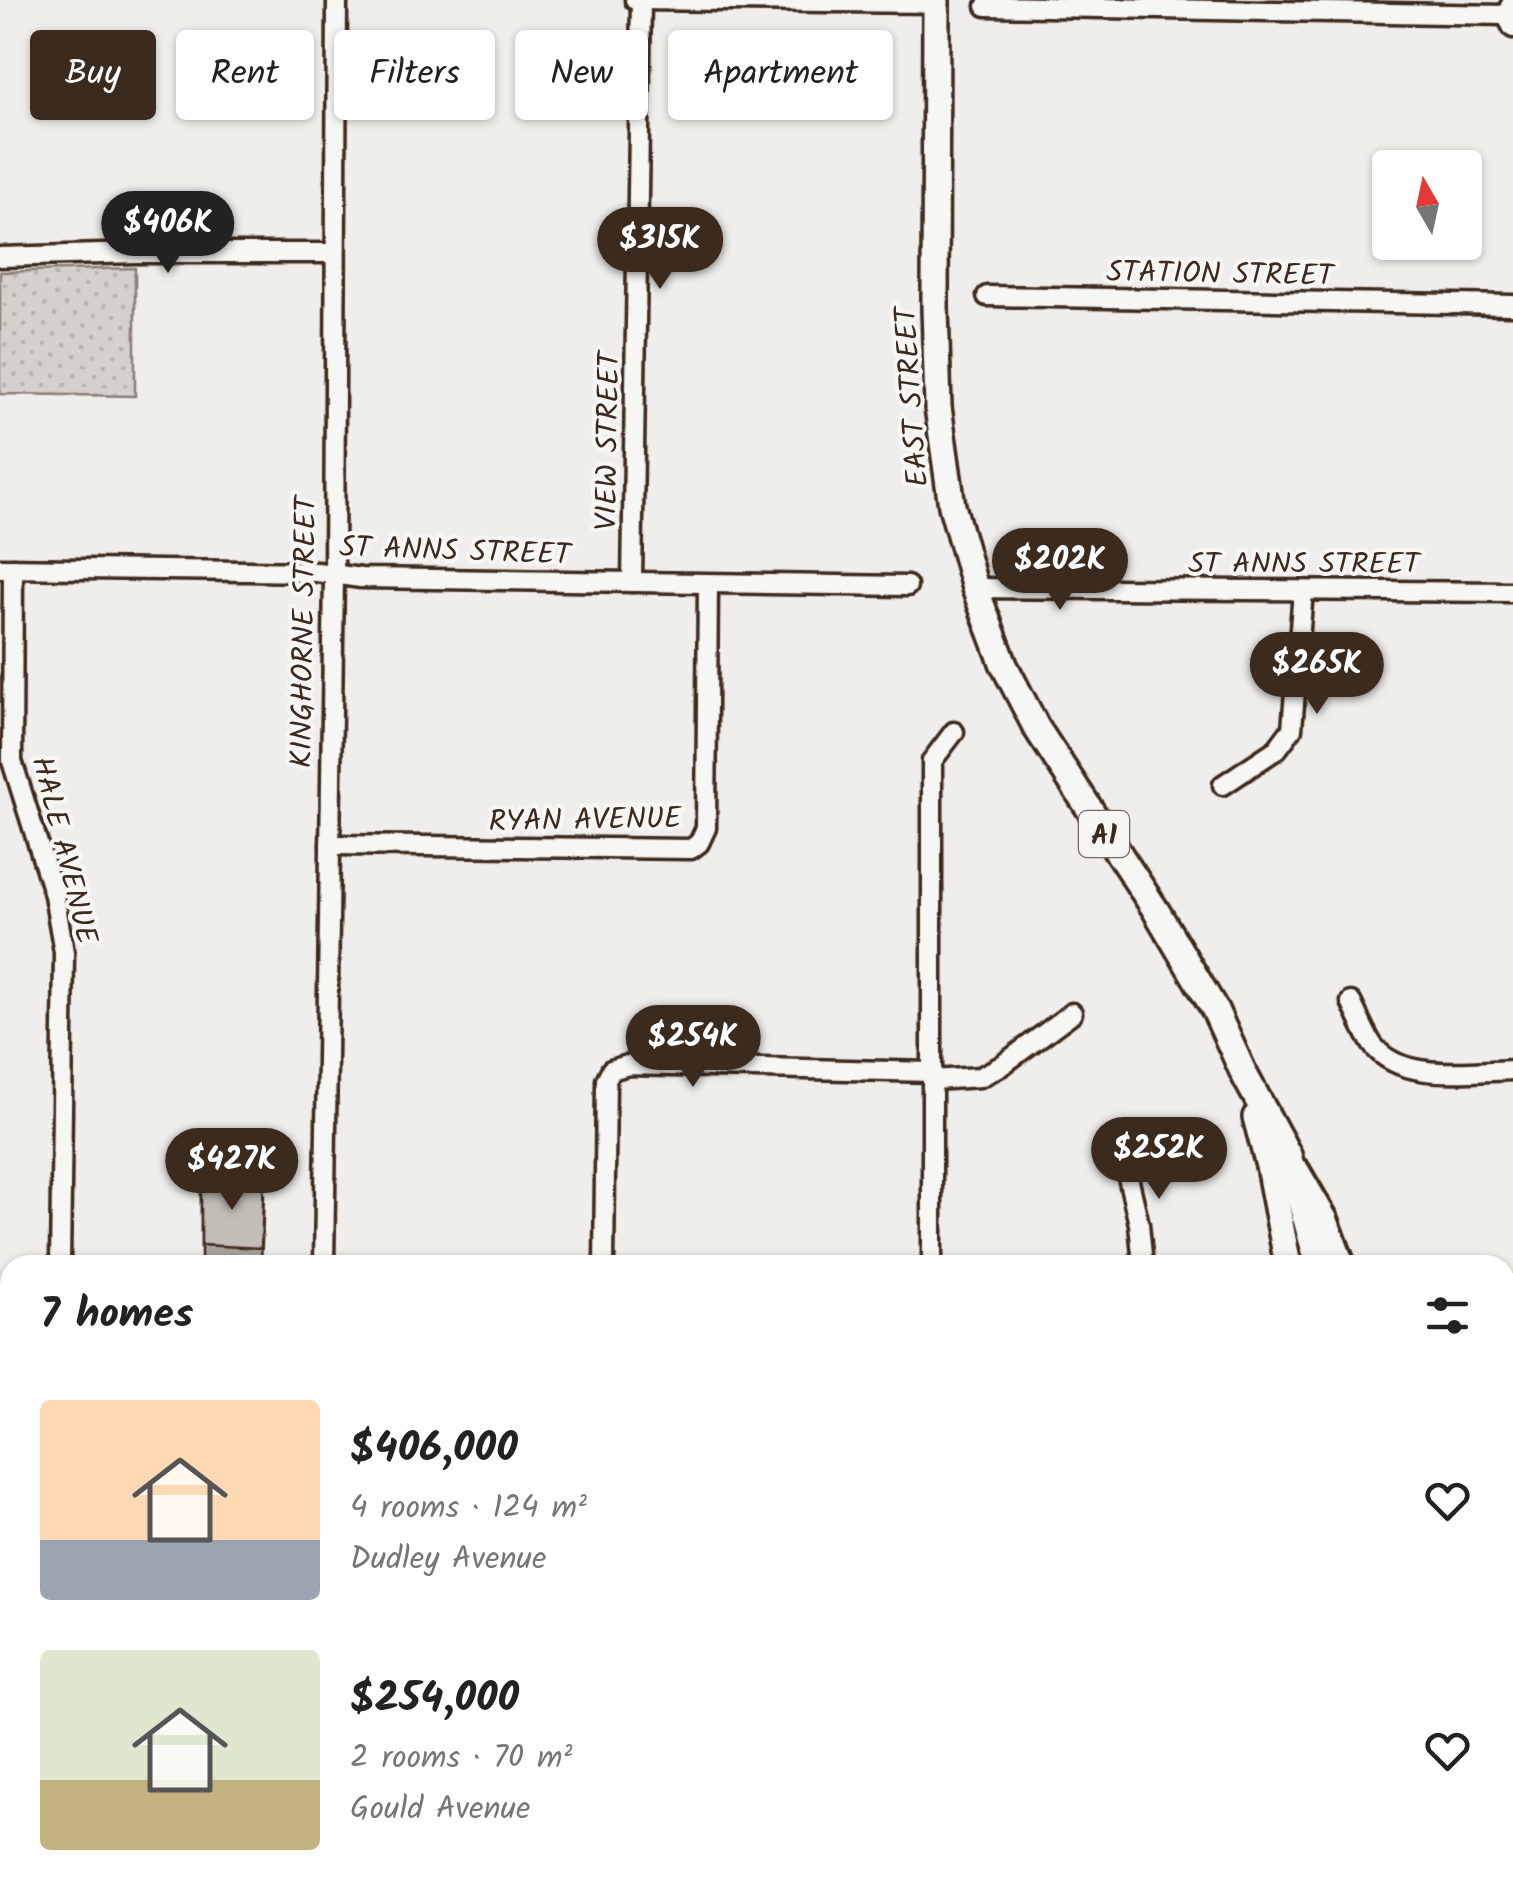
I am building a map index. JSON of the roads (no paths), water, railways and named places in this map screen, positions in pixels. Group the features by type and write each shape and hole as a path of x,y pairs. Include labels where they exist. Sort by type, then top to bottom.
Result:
{"highway":[{"name":"EAST STREET","path":"936,2 938,407 952,506 975,588 999,653 1036,728 1190,965 1288,1155 1315,1255"},
{"name":"EAST STREET","path":"1244,1074 1269,1166 1286,1255"}],"main road":[{"path":"1288,1155 1326,1219 1339,1255"}],"street":[{"name":"KINGHORNE STREET","path":"324,1255 337,0"},
{"path":"638,0 936,2"},
{"name":"VIEW STREET","path":"632,582 638,0"},
{"path":"986,6 1210,6 1511,14"},
{"path":"0,257 335,252"},
{"name":"STATION STREET","path":"987,296 1513,305"},
{"name":"ST ANNS STREET","path":"6,568 907,586"},
{"name":"HALE AVENUE","path":"6,568 12,762 54,895 64,952 60,1255"},
{"name":"RYAN AVENUE","path":"330,845 691,849 700,843 706,828 708,584"},
{"name":"ST ANNS STREET","path":"975,588 1513,592"},
{"path":"1223,785 1277,748 1292,729 1303,590"},
{"path":"932,1255 932,760 954,732"},
{"path":"1350,1002 1374,1047 1403,1066 1441,1072 1513,1070"},
{"path":"604,1255 606,1080 611,1070 628,1065 980,1077 1072,1013"},
{"path":"1121,1147 1142,1255"}]}
